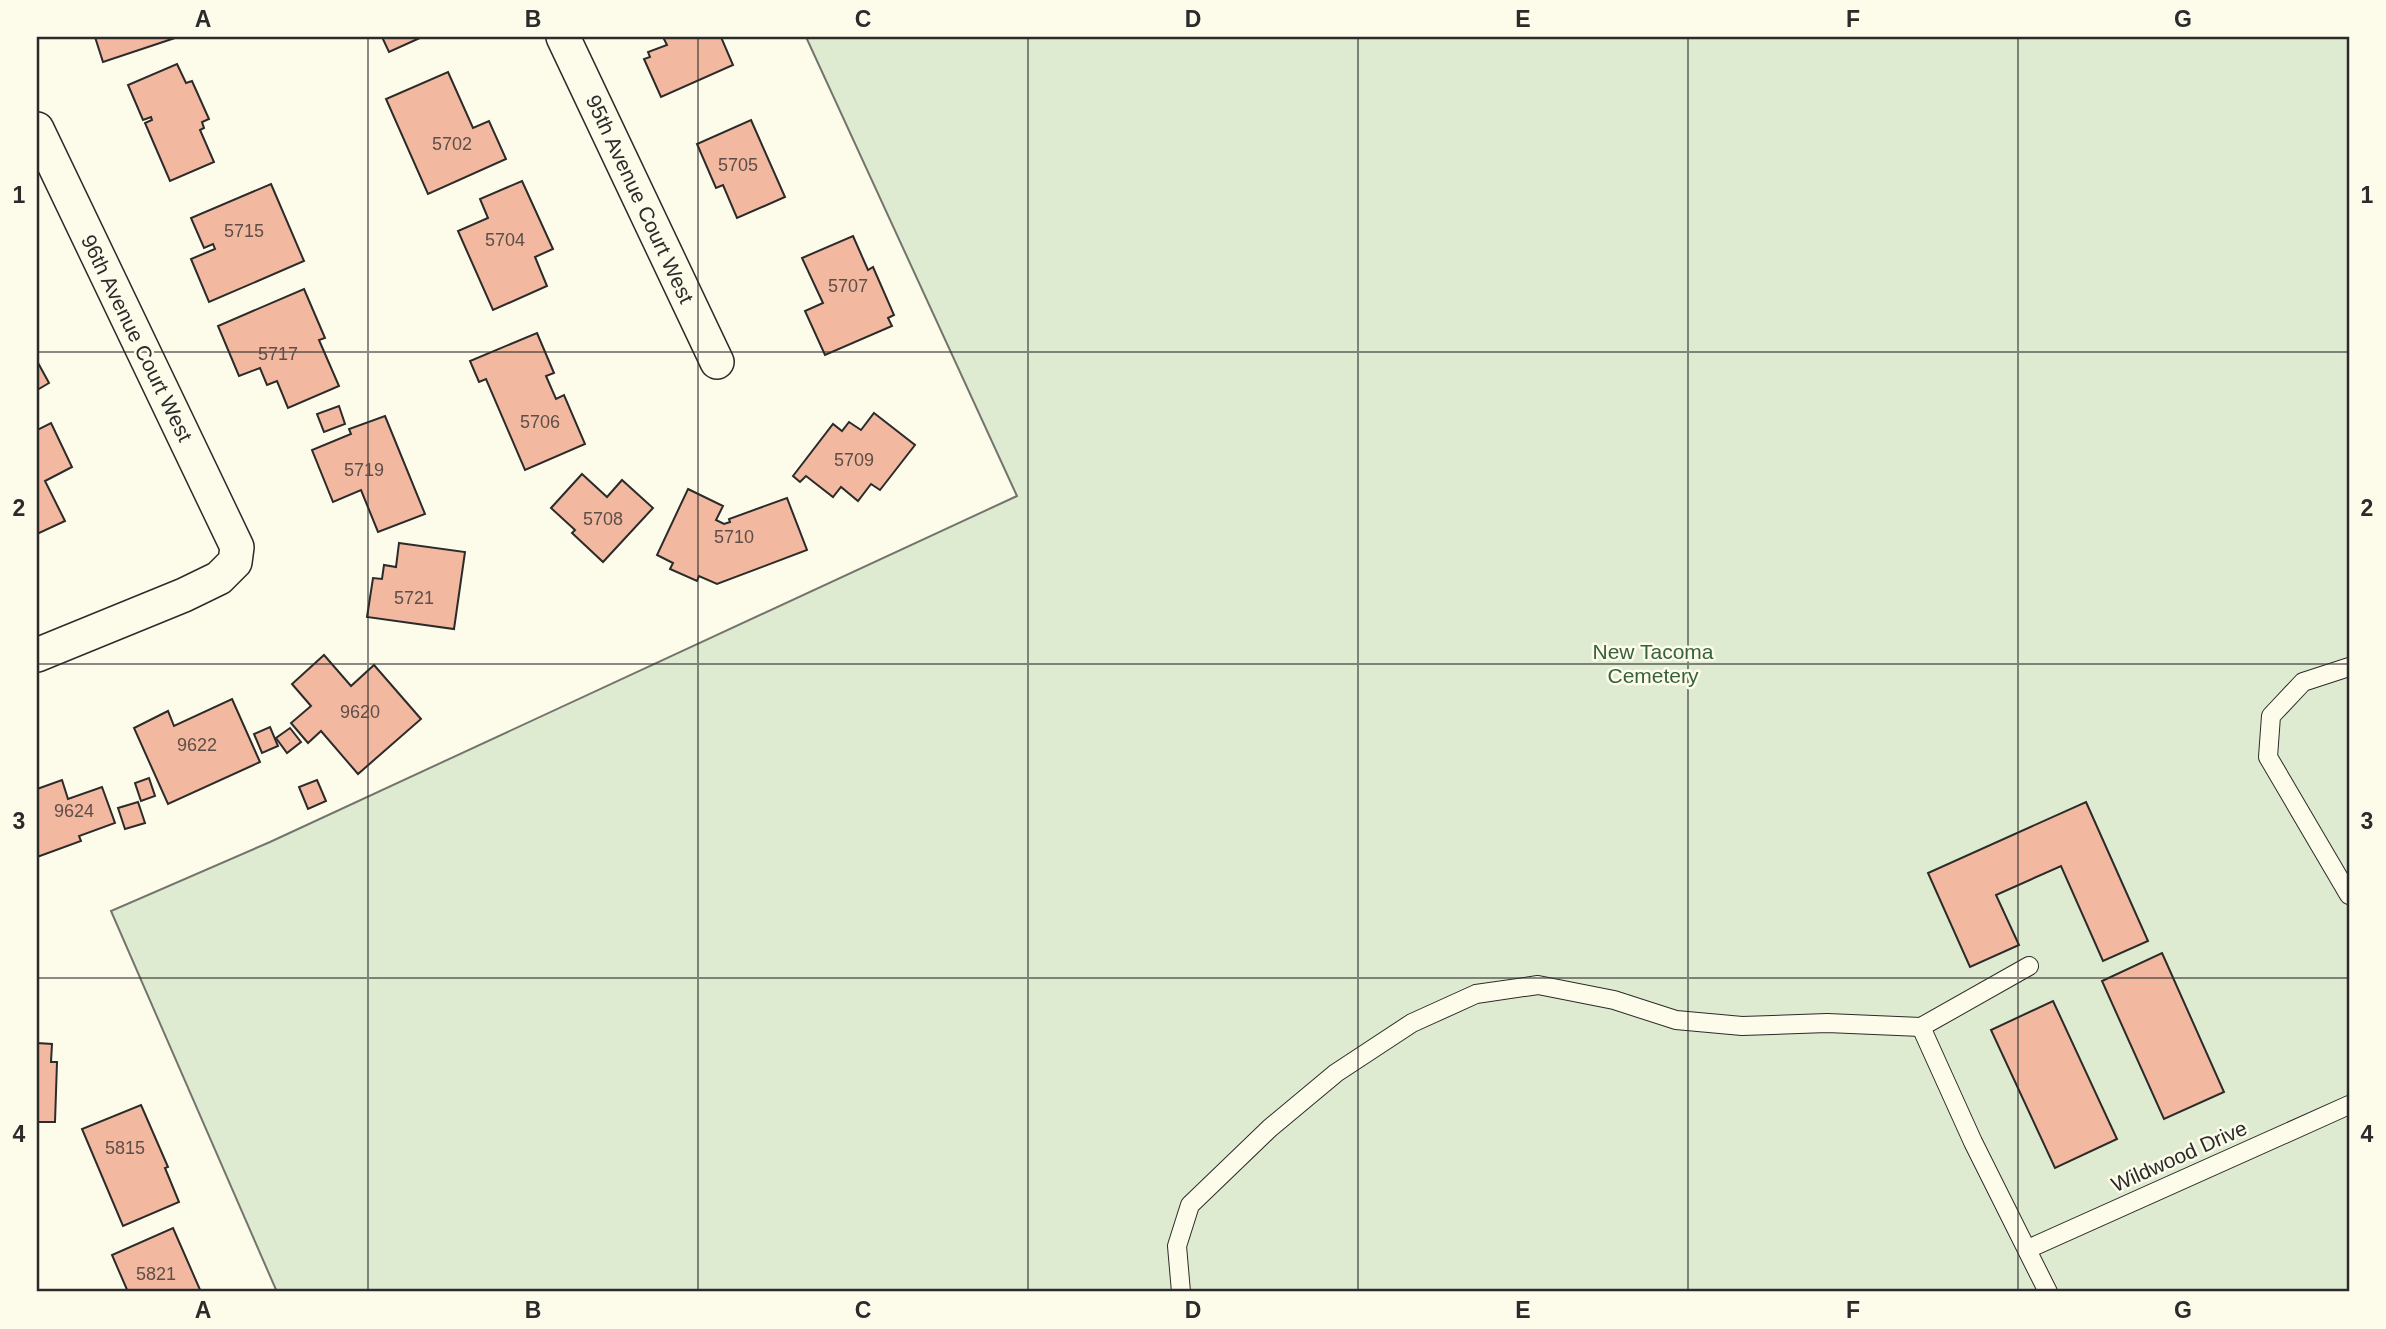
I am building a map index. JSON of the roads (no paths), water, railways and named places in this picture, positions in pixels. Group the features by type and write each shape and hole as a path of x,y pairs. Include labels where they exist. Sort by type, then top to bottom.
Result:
{"street":[{"name":"95th Avenue Court West","path":"563,37 716,362"},
{"name":"96th Avenue Court West","path":"37,129 237,547 235,562 219,578 37,655"}],"lane":[{"path":"2349,667 2303,682 2271,716 2268,757 2349,895"},
{"path":"1181,1292 1177,1246 1190,1205 1270,1128 1336,1073 1412,1023 1476,994 1538,985 1614,1000 1676,1020 1742,1026 1827,1023 1921,1027 2029,966"},
{"path":"1921,1027 1973,1142 2048,1292"},
{"name":"Wildwood Drive","path":"2028,1249 2349,1105"}],"park label":[{"name":"New Tacoma Cemetery","path":"1653,663"}]}
